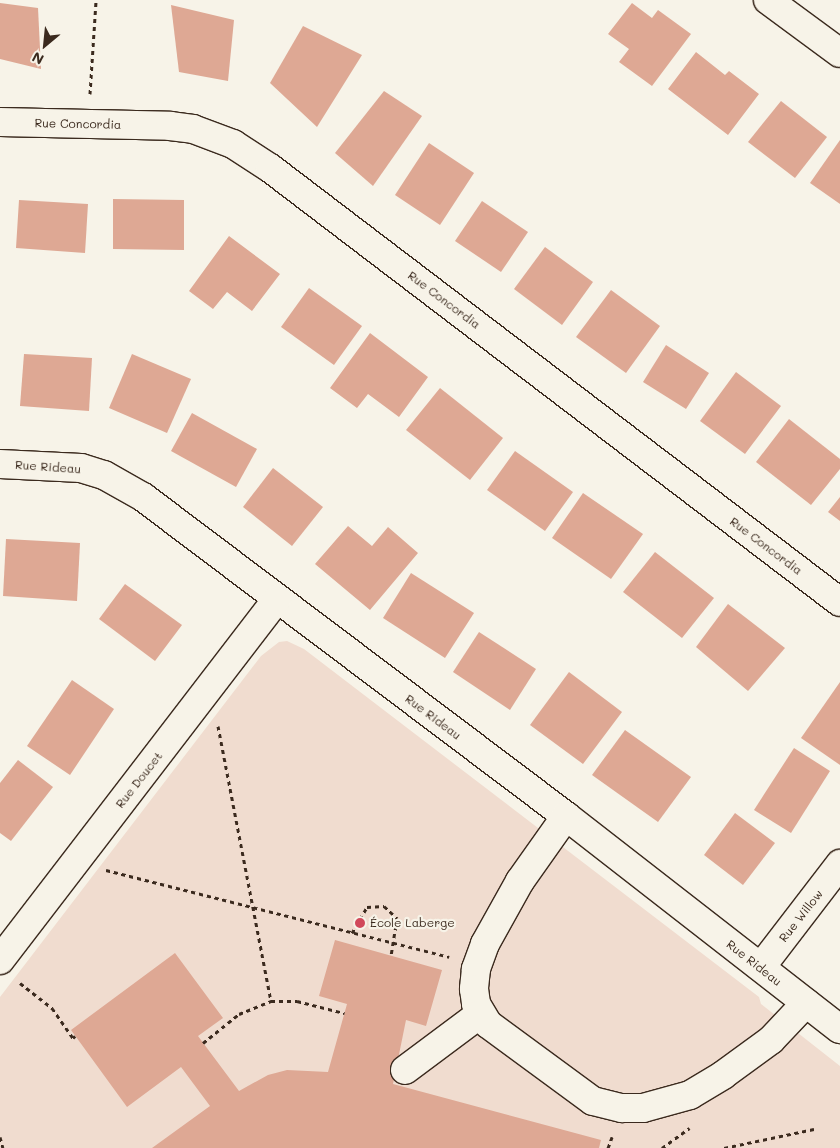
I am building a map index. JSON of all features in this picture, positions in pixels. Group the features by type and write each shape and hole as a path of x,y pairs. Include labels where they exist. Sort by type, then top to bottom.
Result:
{"street":[{"path":"768,0 840,53"},
{"name":"Rue Concordia","path":"0,122 170,126 200,131 233,144 270,168 840,602"},
{"name":"Rue Rideau","path":"0,464 81,468 123,484 566,816 840,1029"},
{"name":"Rue Doucet","path":"7,969 277,599"},
{"path":"566,816 520,881 485,944 474,989 480,1014 488,1024 588,1098 603,1104 643,1108 690,1095 723,1075 771,1040 806,1003"},
{"name":"Rue Willow","path":"761,968 840,864"},
{"path":"405,1070 480,1014"}],"path":[{"path":"89,102 96,0"},
{"path":"218,724 255,908 271,1001"},
{"path":"98,868 454,959"},
{"path":"352,933 367,907 384,906 397,918 391,956"},
{"path":"7,969 52,1008 73,1038 75,1036"},
{"path":"203,1043 239,1014 271,1001 297,1000 344,1013"},
{"path":"724,1148 814,1129"},
{"path":"0,1137 3,1148"},
{"path":"608,1148 610,1142"}],"shaded area":[{"name":"École Laberge","path":"287,641 304,649 759,997 761,1004 840,1066 840,1148 0,1148 0,997 261,656 279,642"}],"building":[{"path":"0,3 38,8 41,69 0,59"},
{"path":"632,3 652,18 658,10 691,34 652,86 619,62 629,49 608,34"},
{"path":"171,5 234,20 228,81 179,72"},
{"path":"303,26 362,55 317,127 270,83"},
{"path":"696,52 725,75 729,71 759,94 728,135 668,89"},
{"path":"384,91 422,116 373,186 335,153"},
{"path":"781,101 827,137 795,178 748,142"},
{"path":"840,140 840,204 810,183"},
{"path":"429,143 474,173 440,225 395,195"},
{"path":"113,199 184,200 184,250 113,249"},
{"path":"19,200 88,204 85,253 16,248"},
{"path":"482,201 528,232 501,272 455,241"},
{"path":"229,236 280,274 252,311 227,292 213,309 189,291"},
{"path":"545,247 593,282 562,325 514,289"},
{"path":"309,288 362,326 334,365 281,327"},
{"path":"611,290 660,326 626,373 576,337"},
{"path":"370,333 428,377 399,417 368,394 357,408 330,388"},
{"path":"666,345 709,373 686,409 643,382"},
{"path":"24,354 92,358 89,411 20,406"},
{"path":"132,354 191,379 167,433 109,408"},
{"path":"736,372 781,406 745,454 700,421"},
{"path":"440,388 503,438 470,480 406,430"},
{"path":"192,413 257,449 236,487 171,451"},
{"path":"789,419 840,459 840,469 811,505 756,462"},
{"path":"515,451 573,492 545,531 487,490"},
{"path":"273,468 323,507 292,546 243,507"},
{"path":"583,493 643,534 611,579 552,538"},
{"path":"840,497 840,521 828,512"},
{"path":"348,526 372,546 388,527 418,553 370,610 315,564"},
{"path":"6,539 80,543 77,601 3,596"},
{"path":"655,552 714,598 682,638 623,592"},
{"path":"411,573 474,613 445,658 383,618"},
{"path":"125,584 182,625 155,661 99,619"},
{"path":"728,604 785,648 748,691 696,647"},
{"path":"479,632 536,669 510,710 453,672"},
{"path":"569,672 622,712 583,764 530,725"},
{"path":"72,680 114,709 70,775 27,746"},
{"path":"840,682 840,765 801,738"},
{"path":"625,730 691,777 658,822 592,775"},
{"path":"794,748 830,771 791,833 754,810"},
{"path":"18,760 53,787 11,841 0,833 0,783"},
{"path":"735,813 775,843 743,885 704,855"},
{"path":"335,940 442,970 426,1026 406,1020 393,1084 601,1140 599,1148 152,1148 210,1106 181,1067 127,1107 71,1030 175,953 223,1018 198,1036 239,1091 268,1075 287,1070 328,1072 347,1004 319,996"}],"place":[{"name":"École Laberge","path":"360,923"}]}
